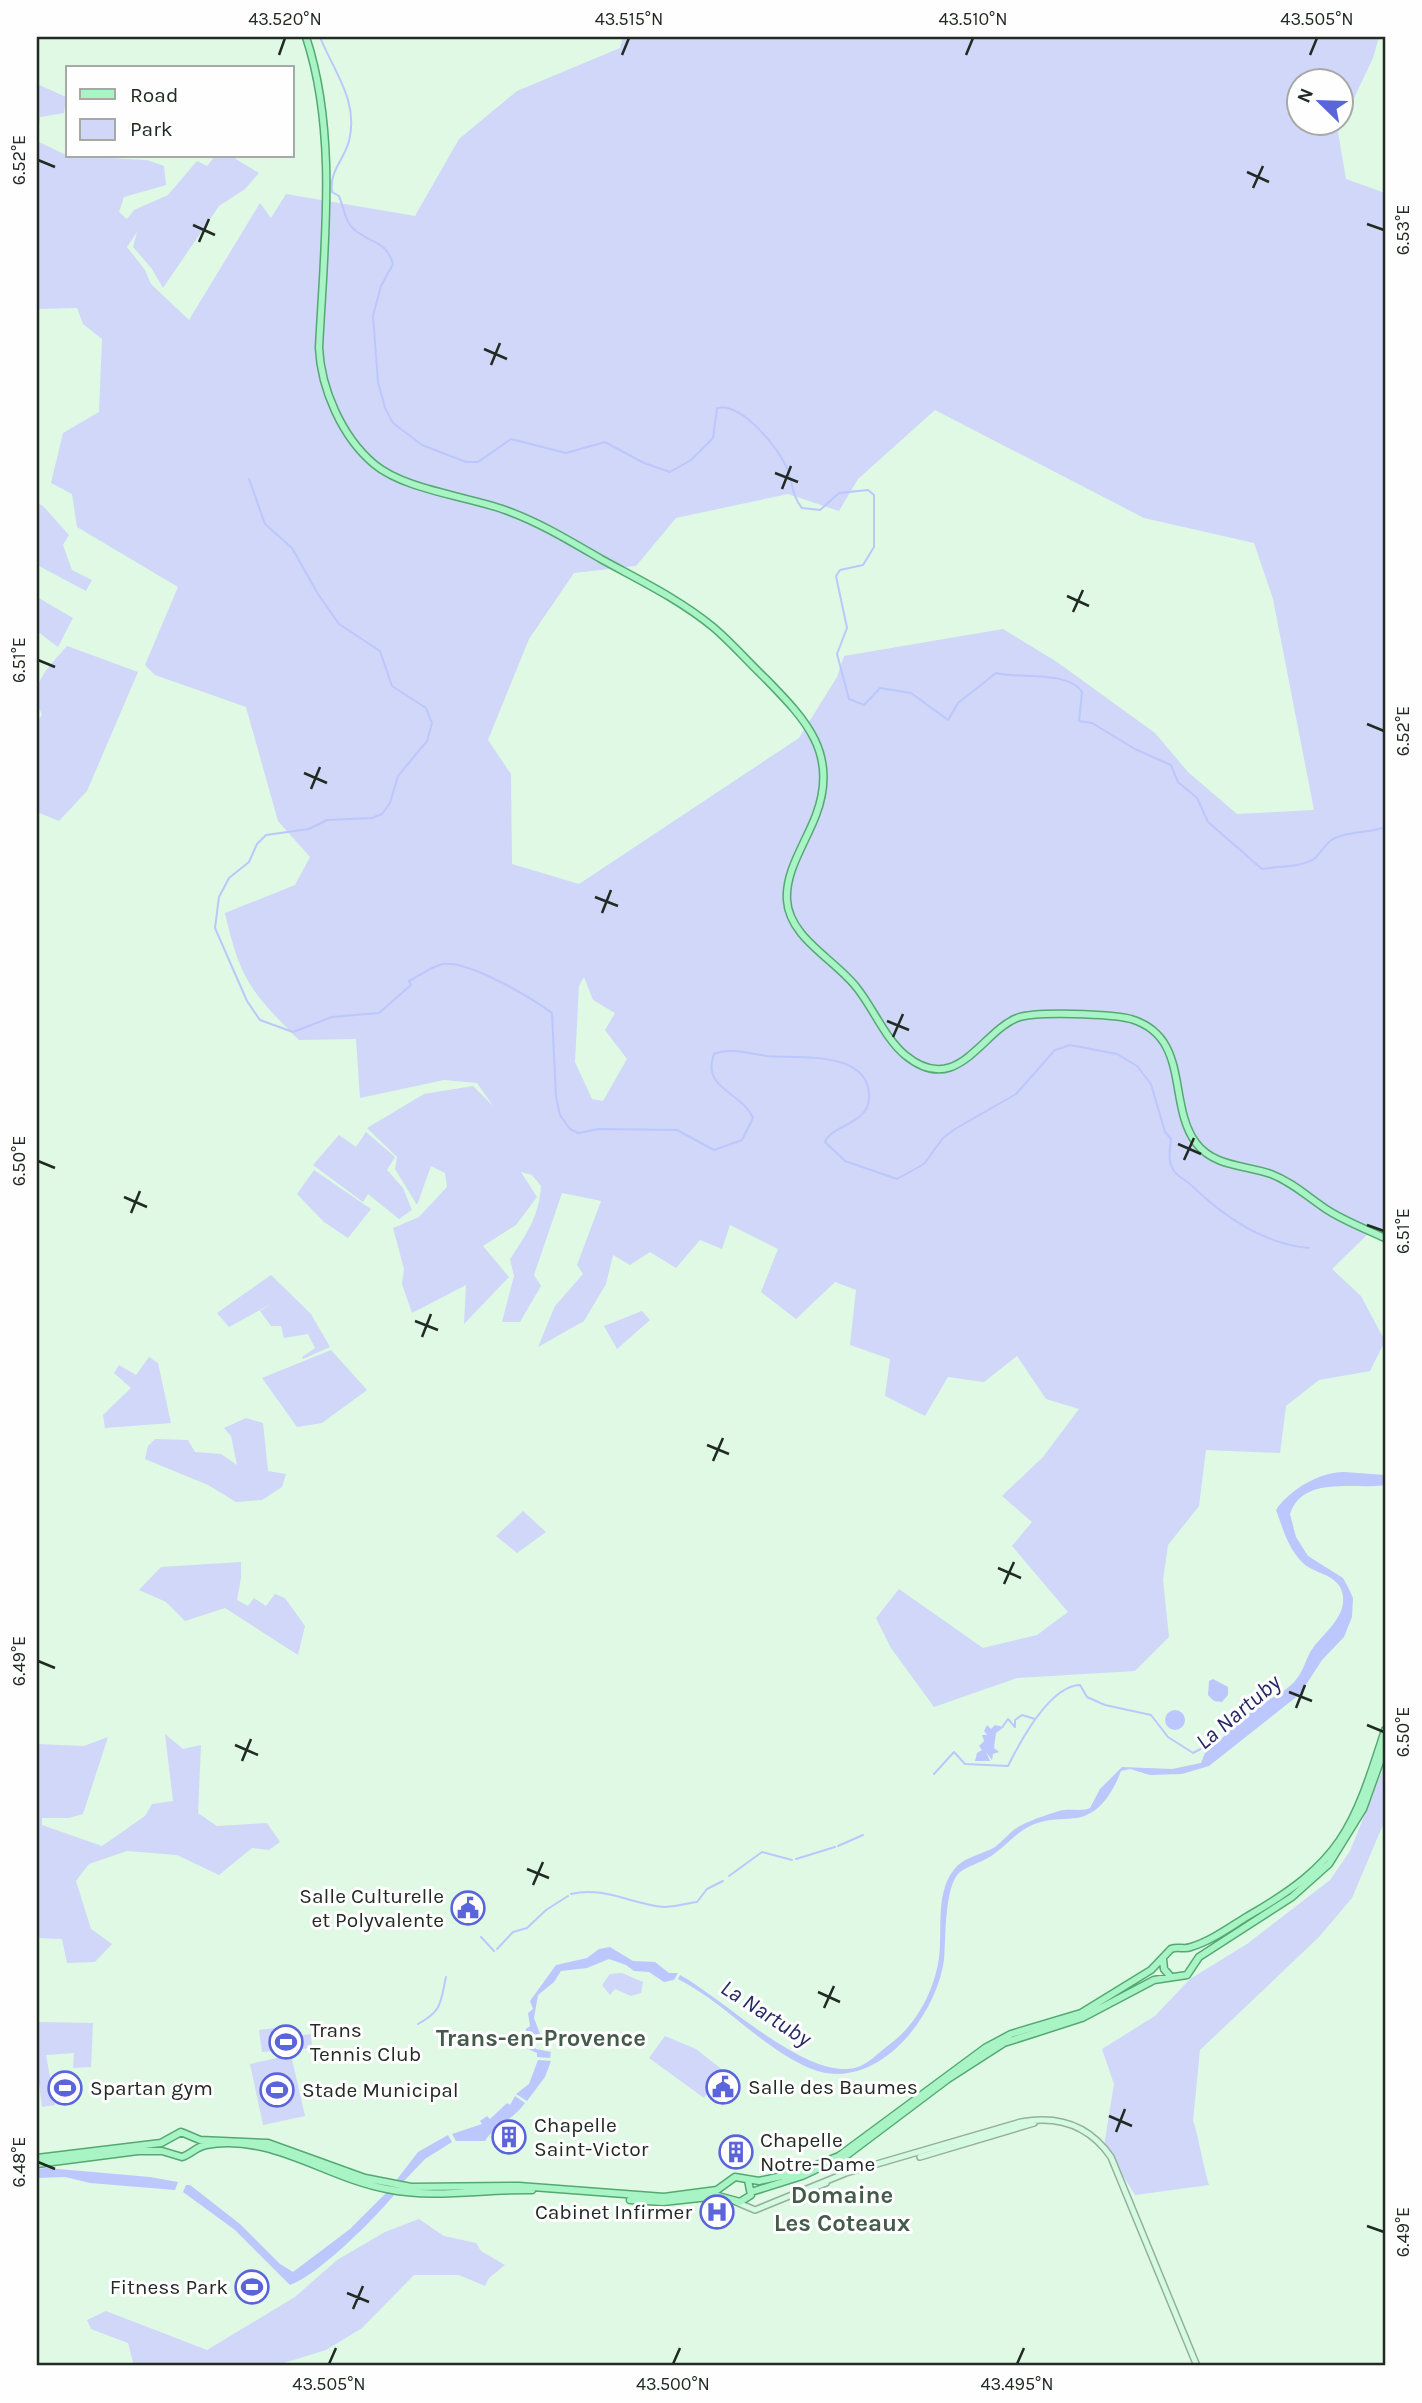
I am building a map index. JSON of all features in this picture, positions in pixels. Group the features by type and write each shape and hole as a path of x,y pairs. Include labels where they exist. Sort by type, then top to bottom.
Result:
{"main road":[{"path":"306,37 320,84 326,126 319,348 321,372 340,417 370,461 402,479 528,519 666,595 725,638 788,702 815,737 824,770 818,809 787,886 789,915 800,931 854,983 903,1053 927,1065 956,1065 976,1053 1008,1023 1032,1014 1120,1017 1136,1021 1159,1035 1166,1044 1178,1080 1184,1118 1201,1149 1223,1162 1280,1178 1328,1211 1385,1238"},
{"path":"37,2158 161,2143 180,2132 192,2138 243,2140 281,2146 395,2188 536,2186 649,2197 713,2190 727,2186 736,2177 759,2181 800,2172 839,2156 985,2048 1011,2035 1081,2013 1109,1998 1163,1959 1171,1949 1185,1949 1289,1892 1326,1859 1347,1831 1358,1810 1385,1730"},
{"path":"736,2202 848,2155 996,2047 1016,2038 1083,2018 1154,1980 1186,1975 1194,1963 1298,1892 1329,1864 1363,1809 1385,1748"},
{"path":"1185,1949 1194,1963"},
{"path":"1163,1959 1164,1969 1171,1977"},
{"path":"37,2164 138,2151 183,2157 192,2150 217,2144 267,2148 395,2188 536,2190 648,2202 714,2196 729,2197 749,2209 760,2209 790,2196 814,2190 835,2177 1021,2122 1055,2119 1089,2134 1111,2157 1197,2366"},
{"path":"170,2138 172,2154"},
{"path":"192,2138 192,2150"},
{"path":"748,2180 750,2204 760,2209"},
{"path":"727,2186 729,2197"}],"green space":[{"path":"623,37 1379,37 1373,58 1356,94 1356,66 1286,66 1286,136 1339,136 1346,179 1385,193 1385,1236 1372,1230 1332,1269 1361,1296 1385,1341 1370,1371 1319,1380 1286,1406 1280,1453 1206,1450 1199,1506 1168,1545 1163,1580 1169,1637 1135,1671 1017,1678 934,1707 891,1648 876,1618 899,1589 983,1648 1037,1635 1068,1612 1012,1546 1032,1522 1002,1496 1043,1457 1079,1409 1046,1399 1017,1356 984,1382 948,1377 925,1416 885,1396 890,1359 850,1345 856,1290 835,1282 796,1319 761,1292 778,1249 730,1225 722,1249 700,1240 676,1268 650,1252 630,1265 613,1255 606,1284 584,1321 538,1347 555,1306 583,1274 577,1265 601,1201 562,1193 534,1275 541,1286 520,1322 502,1322 514,1276 510,1259 531,1224 540,1197 541,1186 532,1175 521,1172 537,1197 516,1225 483,1246 509,1277 464,1324 466,1285 412,1313 402,1284 404,1269 393,1228 419,1217 447,1187 445,1173 431,1166 417,1205 395,1169 397,1157 367,1128 424,1094 473,1086 493,1106 477,1083 444,1080 360,1098 356,1039 299,1040 259,997 243,970 225,913 295,885 310,857 278,821 246,707 155,675 145,665 178,587 77,527 72,494 51,483 63,433 99,412 102,339 83,324 77,308 37,309 37,141 66,155 66,158 147,160 164,166 166,185 124,197 119,212 127,219 134,210 168,195 197,161 207,166 213,158 234,158 259,173 245,189 219,206 163,288 152,269 133,247 137,232 127,247 145,270 151,284 189,320 260,203 271,218 286,194 415,216 459,139 517,91 620,48","holes":["935,410 1144,518 1254,543 1273,599 1314,810 1237,814 1188,772 1155,733 1057,662 1003,629 844,656 837,677 799,738 579,884 512,864 511,774 488,740 529,639 574,573 636,566 676,518 788,494 839,511 858,479","584,977 593,1000 615,1013 605,1030 627,1059 603,1101 592,1099 575,1062 579,986"]},
{"path":"37,84 66,97 64,113 40,117 37,139"},
{"path":"37,503 43,506 69,535 63,545 72,570 92,580 86,591 37,565"},
{"path":"37,597 73,618 58,647 37,631"},
{"path":"67,646 138,672 87,791 59,821 37,812 37,724 42,714 36,695 47,669"},
{"path":"366,1132 395,1157 387,1170 403,1188 412,1210 399,1219 368,1194 363,1202 313,1165 339,1135 356,1147"},
{"path":"314,1170 371,1209 348,1238 324,1222 297,1194"},
{"path":"271,1275 311,1314 330,1347 303,1359 302,1357 315,1348 308,1334 284,1338 281,1326 271,1326 260,1311 271,1304 229,1327 217,1313"},
{"path":"642,1311 650,1320 617,1349 604,1326"},
{"path":"331,1350 367,1390 322,1423 297,1427 262,1378"},
{"path":"149,1357 158,1363 171,1423 105,1428 103,1415 131,1388 114,1373 119,1365 136,1375"},
{"path":"246,1418 263,1423 268,1471 286,1474 282,1487 262,1500 236,1502 208,1485 145,1459 148,1446 155,1439 188,1440 195,1452 221,1454 237,1465 231,1436 224,1428"},
{"path":"523,1511 546,1532 517,1553 496,1536"},
{"path":"241,1562 237,1600 248,1606 254,1598 266,1606 275,1594 285,1598 305,1626 298,1655 225,1608 185,1621 166,1602 139,1590 161,1567"},
{"path":"165,1734 183,1749 201,1745 198,1813 217,1826 267,1823 280,1842 269,1850 252,1848 219,1875 177,1855 127,1851 89,1864 76,1881 91,1929 112,1944 95,1962 67,1963 62,1939 37,1938 37,1744 84,1746 108,1737 83,1814 69,1818 42,1818 42,1825 102,1846 145,1816 152,1804 173,1801"},
{"path":"1385,1764 1385,1820 1352,1898 1319,1937 1200,2050 1193,2121 1209,2185 1135,2195 1104,2146 1114,2084 1102,2049 1155,2016 1190,1979 1247,1944 1330,1880 1350,1851"},
{"path":"622,1973 643,1982 641,1993 631,1996 615,1989 610,1995 602,1985 610,1974"},
{"path":"37,2022 93,2023 91,2067 73,2068 74,2053 46,2055 55,2105 42,2107 37,2068"},
{"name":"Trans Tennis Club","path":"281,2027 282,2037 311,2034 312,2048 262,2052 259,2030"},
{"path":"665,2036 696,2049 724,2071 704,2098 649,2058"},
{"name":"Stade Municipal","path":"291,2055 305,2116 263,2125 250,2064"},
{"path":"419,2219 444,2236 476,2243 481,2251 505,2265 489,2278 485,2286 459,2275 414,2275 362,2328 326,2350 274,2366 134,2366 128,2343 91,2329 87,2320 106,2311 207,2350 295,2297 337,2260 385,2232"}],"shaded area":[{"path":"1344,1472 1385,1475 1385,1485 1318,1489 1297,1502 1290,1514 1296,1537 1308,1556 1343,1578 1353,1598 1352,1617 1344,1637 1322,1660 1300,1694 1209,1766 1182,1774 1150,1775 1130,1769 1121,1771 1110,1794 1092,1812 1077,1818 1036,1823 988,1858 960,1872 948,1900 944,1960 939,1982 915,2027 898,2046 879,2061 857,2071 833,2074 809,2068 774,2048 711,2000 678,1979 680,1975 765,2035 813,2061 835,2068 855,2068 874,2058 900,2036 916,2017 933,1983 939,1958 942,1898 945,1886 957,1866 995,1847 1015,1829 1031,1821 1059,1811 1090,1808 1100,1789 1122,1767 1172,1769 1201,1763 1205,1753 1246,1716 1295,1681 1311,1652 1340,1614 1343,1598 1341,1589 1334,1580 1306,1566 1297,1557 1286,1538 1276,1510 1289,1495 1306,1483 1325,1475"},
{"path":"1213,1679 1228,1687 1228,1695 1222,1702 1214,1701 1208,1695 1209,1681"},
{"path":"1171,1710 1179,1710 1185,1720 1179,1730 1171,1730 1165,1724 1165,1716"},
{"path":"987,1725 991,1729 995,1725 1004,1727 996,1733 994,1748 999,1752 993,1754 992,1760 986,1752 990,1761 975,1761 977,1753 982,1750 979,1746 984,1741 982,1735 987,1735 984,1731"},
{"path":"610,1947 633,1961 655,1962 669,1973 678,1973 674,1980 664,1982 649,1972 634,1971 609,1959 587,1968 561,1971 554,1982 538,1995 534,2018 540,2034 533,2036 532,2043 536,2049 551,2052 550,2058 537,2057 537,2053 526,2048 526,2029 530,2026 528,2013 533,2009 530,2001 556,1965 587,1958 599,1949"},
{"path":"538,2060 551,2061 545,2077 527,2101 516,2094 529,2084"},
{"path":"515,2096 525,2103 485,2141 456,2141 452,2134 482,2124 480,2121 487,2116 490,2119 507,2103 510,2105"},
{"path":"448,2135 452,2142 425,2159 402,2183 395,2182 418,2152"},
{"path":"37,2169 178,2182 175,2190 90,2183 65,2177 37,2178"},
{"path":"186,2185 190,2185 240,2224 280,2264 293,2272 350,2229 386,2193 395,2194 331,2258 290,2285 235,2230 183,2192"}],"waterway":[{"path":"320,37 344,87 351,113 349,141 335,172 332,192 339,196 352,228 383,247 393,264 381,286 373,316 378,382 385,408 393,423 422,445 466,462 478,462 511,439 566,453 605,442 644,463 670,472 691,460 713,438 717,408 727,408 758,428 775,448 786,466 802,508 820,510 839,493 868,490 874,495 874,547 863,565 840,570 836,576 847,628 837,654 849,699 864,705 880,688 911,693 948,720 958,703 996,673 1042,676 1066,681 1082,692 1079,721 1092,723 1135,749 1171,765 1178,782 1197,798 1208,822 1262,869 1308,862 1333,839 1385,827"},
{"path":"249,479 265,524 292,548 339,624 380,651 392,686 426,708 432,723 427,741 398,776 390,803 382,814 372,818 327,820 309,829 266,835 257,844 249,862 229,878 219,897 215,928 247,1001 260,1020 293,1032 332,1017 379,1013 411,985 409,981 439,965 454,964 499,981 552,1013 556,1097 560,1115 570,1129 578,1133 599,1129 677,1130 714,1150 742,1140 753,1118 748,1109 724,1089 713,1075 711,1066 714,1054 734,1051 830,1060 846,1064 859,1072 867,1083 869,1099 863,1114 834,1132 825,1142 845,1161 897,1179 924,1164 943,1138 955,1129 1016,1094 1055,1050 1070,1045 1117,1054 1137,1066 1151,1084 1165,1132 1171,1139 1170,1159 1176,1173 1245,1227 1276,1241 1309,1248"},
{"name":"La Nartuby","path":"934,1774 954,1752 965,1764 1008,1766 1028,1730 1047,1705 1069,1688 1080,1685 1087,1697 1105,1705 1151,1715 1168,1737 1193,1753 1208,1745 1213,1749"},
{"path":"1003,1726 1008,1719 1015,1727 1015,1720 1022,1715 1035,1719"},
{"path":"838,1846 863,1835"},
{"path":"796,1859 835,1847"},
{"path":"729,1876 762,1852 792,1860"},
{"path":"571,1894 595,1892 668,1907 697,1902 707,1889 723,1881"},
{"path":"497,1949 513,1932 527,1928 546,1910 568,1896"},
{"path":"481,1937 494,1951"},
{"path":"418,2024 436,2010 446,1977"}],"place":[{"name":"Salle Culturelle et Polyvalente","path":"468,1908"},
{"name":"Trans Tennis Club","path":"286,2042"},
{"name":"Salle des Baumes","path":"723,2087"},
{"name":"Spartan gym","path":"65,2088"},
{"name":"Stade Municipal","path":"277,2090"},
{"name":"Chapelle Saint-Victor","path":"509,2137"},
{"name":"Chapelle Notre-Dame","path":"736,2152"},
{"name":"Cabinet Infirmer","path":"717,2212"},
{"name":"Fitness Park","path":"252,2287"}],"district":[{"name":"Trans-en-Provence","path":"541,2038"},
{"name":"Domaine Les Coteaux","path":"842,2209"}]}
